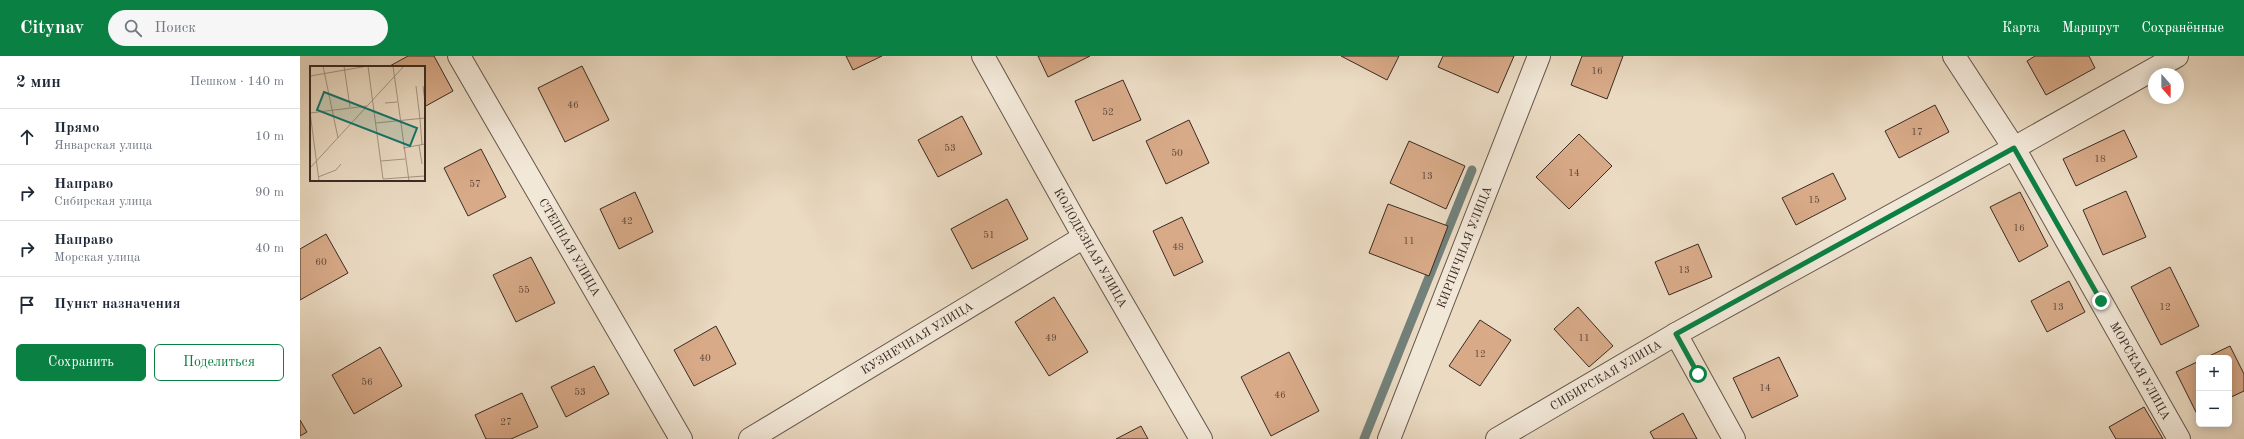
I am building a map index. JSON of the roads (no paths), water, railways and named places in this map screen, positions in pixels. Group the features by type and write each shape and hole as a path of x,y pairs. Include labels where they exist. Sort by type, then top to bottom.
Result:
{"street":[{"name":"СТЕПНАЯ УЛИЦА","path":"459,56 681,439"},
{"name":"КОЛОДЕЗНАЯ УЛИЦА","path":"983,56 1084,237 1201,439"},
{"name":"КИРПИЧНАЯ УЛИЦА","path":"1389,439 1539,56"},
{"name":"МОРСКАЯ УЛИЦА","path":"1954,56 2014,148 2179,439"},
{"name":"СИБИРСКАЯ УЛИЦА","path":"1497,439 1676,334 2014,148 2177,56"},
{"name":"КУЗНЕЧНАЯ УЛИЦА","path":"750,439 1084,237"},
{"path":"1676,334 1734,439"}],"waterway":[{"path":"1364,439 1472,170"}]}
